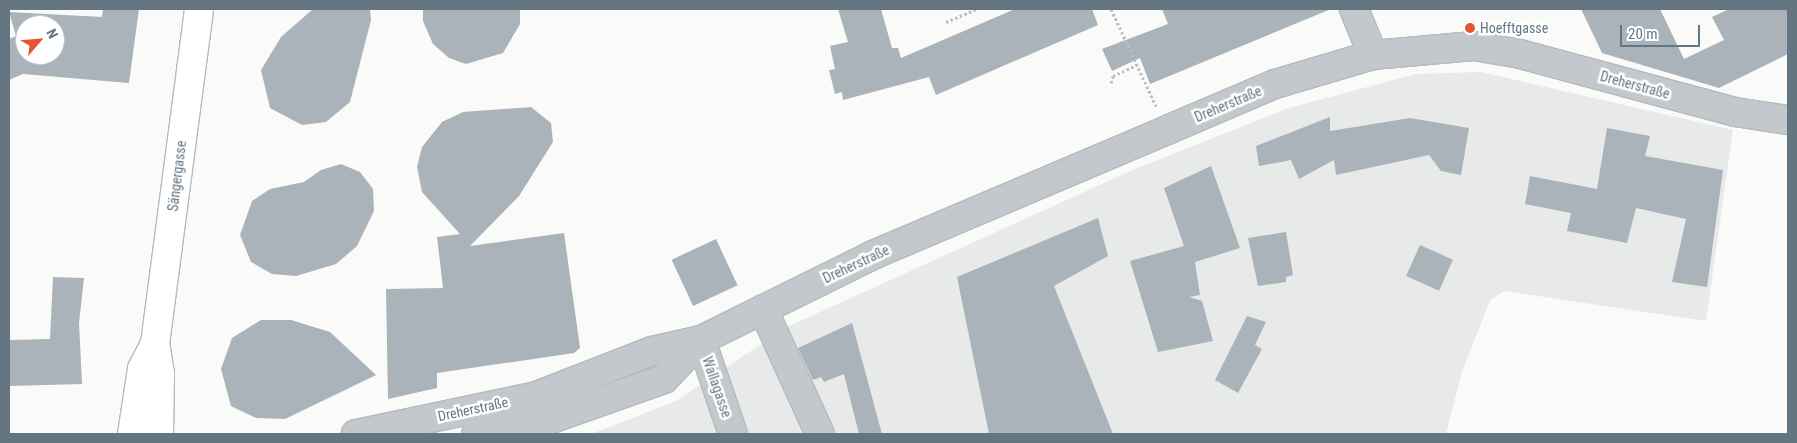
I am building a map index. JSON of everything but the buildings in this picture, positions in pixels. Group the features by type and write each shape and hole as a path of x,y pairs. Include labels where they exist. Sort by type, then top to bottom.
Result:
{"main road":[{"name":"Sängergasse","path":"159,434 160,374 155,344 200,9"},
{"name":"Sängergasse","path":"132,434 142,369 155,344"}],"street":[{"path":"1354,9 1372,55"},
{"name":"Dreherstraße","path":"356,434 536,396 652,351 701,340 874,255 1275,84 1372,55 1474,46 1520,54 1735,112 1788,120"},
{"path":"763,309 820,434"},
{"name":"Dreherstraße","path":"476,434 551,419 664,379 701,340"},
{"name":"Wallagasse","path":"701,340 733,434"}],"path":[{"path":"946,22 976,9"},
{"path":"1111,9 1167,130"},
{"path":"1111,83 1113,76 1137,65"}],"shaded area":[{"path":"1481,72 1733,130 1706,321 1504,291 1490,300 1461,375 1446,434 591,434 676,401 787,327 1135,169 1289,108 1416,74"}],"place":[{"name":"Hoefftgasse","path":"1470,28"}]}
